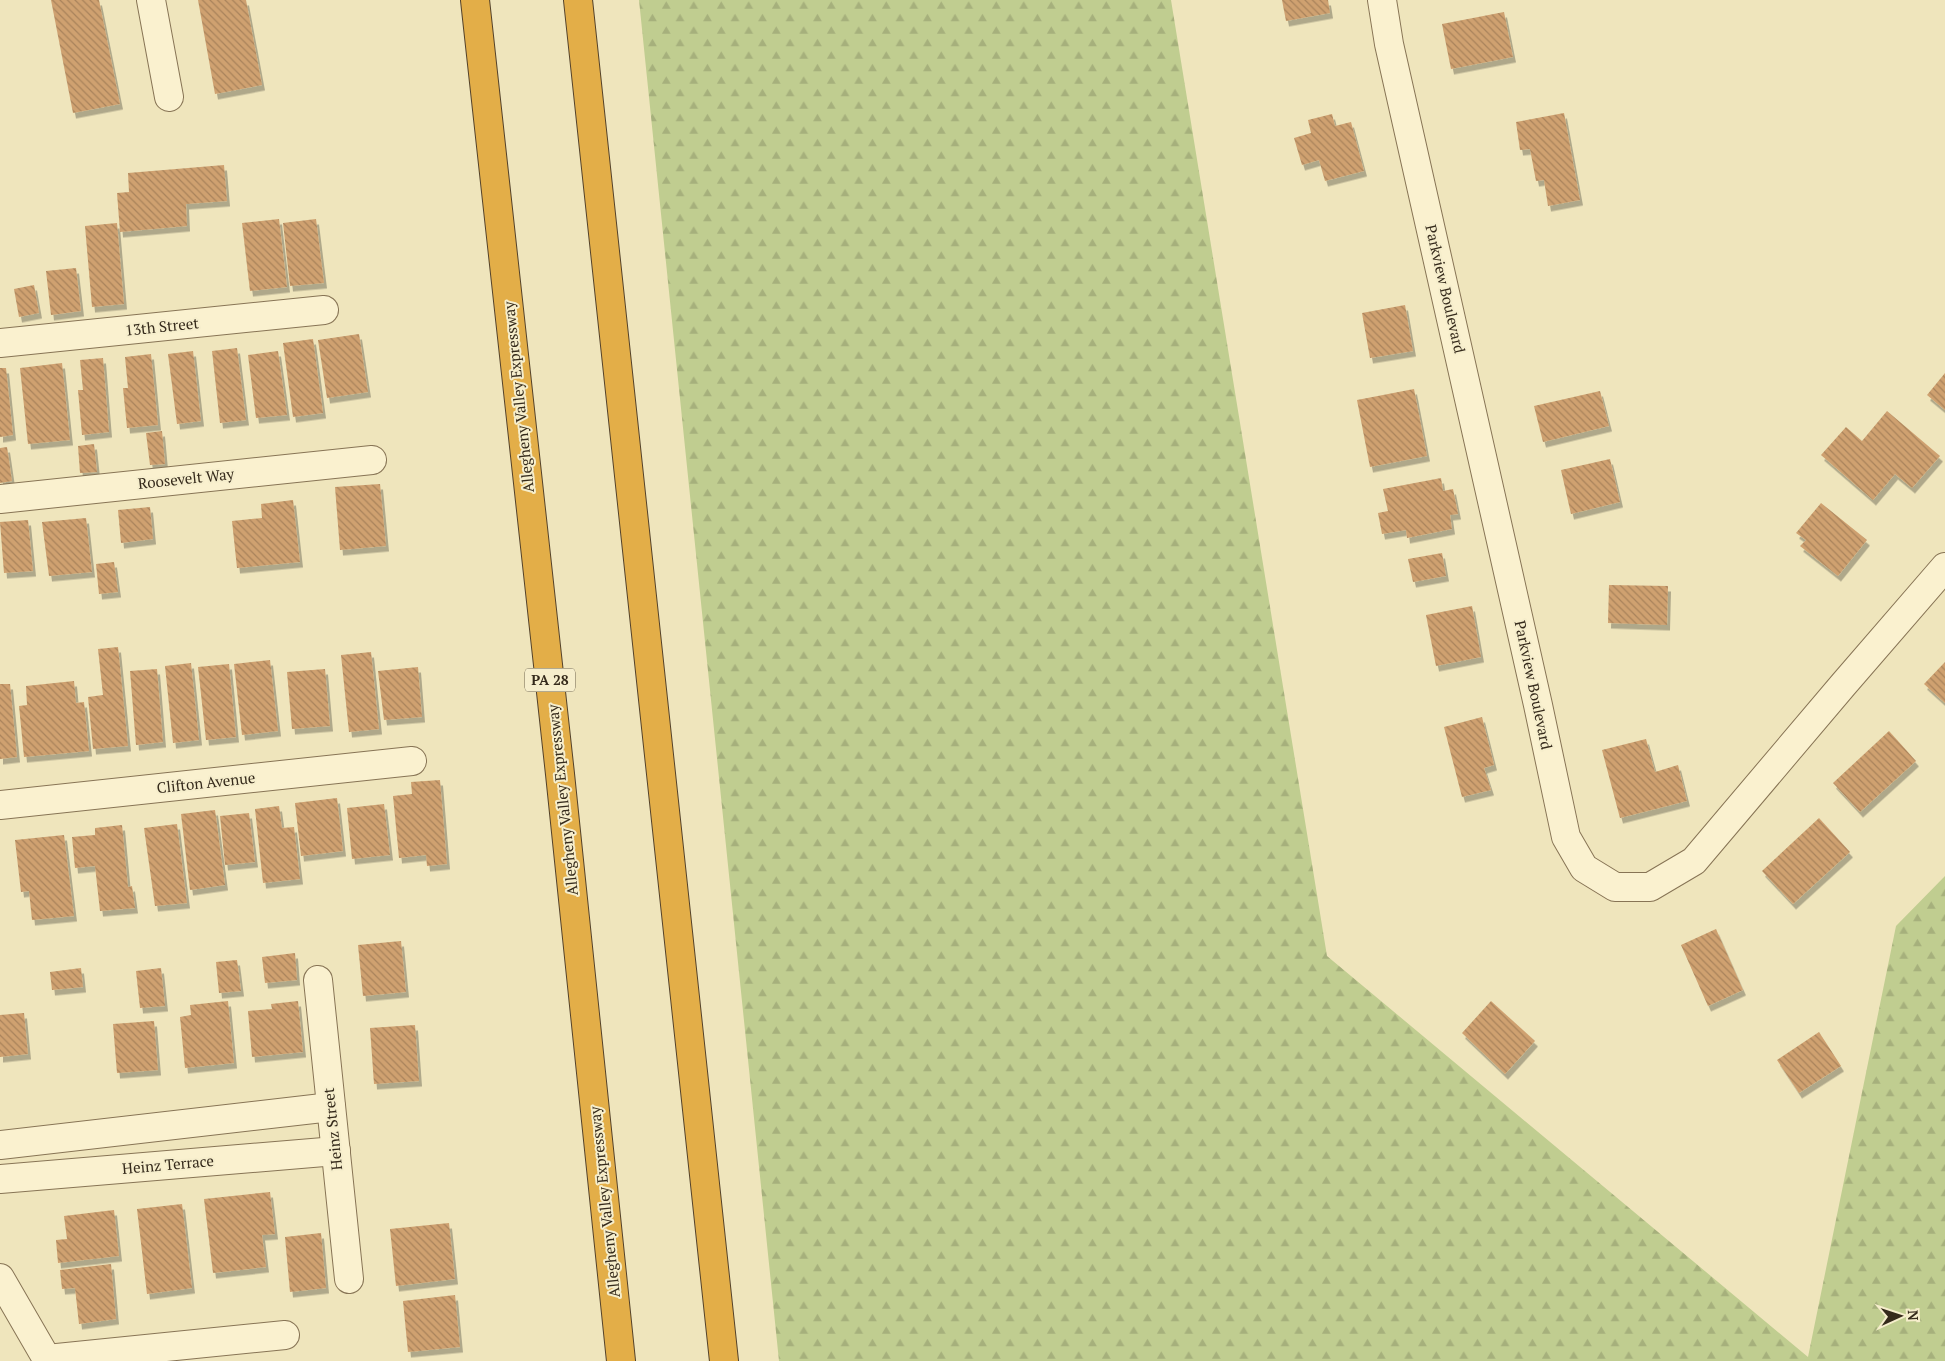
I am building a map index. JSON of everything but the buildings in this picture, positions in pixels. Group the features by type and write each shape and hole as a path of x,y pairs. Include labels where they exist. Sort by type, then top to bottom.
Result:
{"highway":[{"name":"Allegheny Valley Expressway","path":"475,0 559,764 621,1361"},
{"path":"578,0 724,1361"}],"street":[{"path":"151,0 169,97"},
{"name":"Parkview Boulevard","path":"1382,0 1389,44 1530,666 1566,837 1584,868 1615,887 1650,888 1694,862 1843,684 1945,567"},
{"name":"13th Street","path":"0,343 324,310"},
{"name":"Roosevelt Way","path":"0,499 372,460"},
{"name":"Clifton Avenue","path":"0,805 412,761"},
{"name":"Heinz Street","path":"318,980 348,1279"},
{"path":"0,1145 331,1107"},
{"path":"64,1138 69,1173"},
{"name":"Heinz Terrace","path":"0,1179 336,1151"},
{"path":"0,1278 47,1360 285,1335"}],"green space":[{"path":"639,0 1171,0 1327,956 1808,1357 1896,926 1945,876 1945,1361 779,1361"}]}
